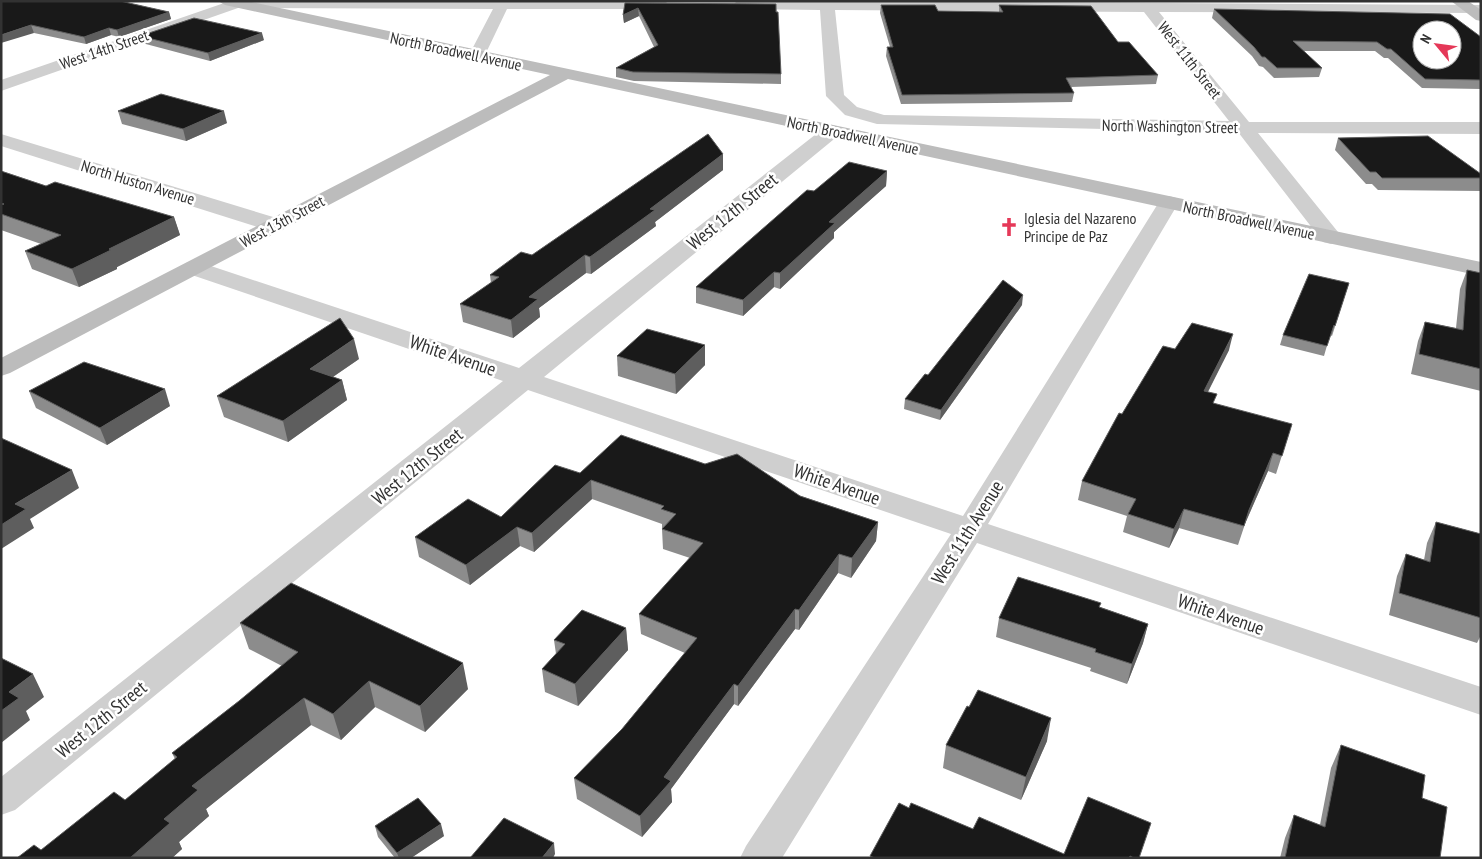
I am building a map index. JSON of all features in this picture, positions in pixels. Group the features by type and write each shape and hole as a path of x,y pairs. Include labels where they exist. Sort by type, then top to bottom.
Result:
{"main road":[{"name":"North Broadwell Avenue","path":"230,2 1481,269"},
{"name":"West 13th Street","path":"1,368 563,74"}],"street":[{"name":"West 14th Street","path":"1,86 230,2 679,5"},
{"path":"477,56 503,3"},
{"path":"728,5 827,3 1145,4 1472,9"},
{"name":"North Washington Street","path":"827,3 835,96 851,111 860,114 905,122 1481,128"},
{"name":"West 11th Street","path":"1145,4 1330,237"},
{"name":"West 12th Street","path":"1,799 832,131"},
{"name":"North Huston Avenue","path":"1,140 275,225"},
{"name":"West 11th Avenue","path":"760,858 970,529 1169,202"},
{"name":"White Avenue","path":"194,268 1481,701"}],"building":[{"path":"120,1 169,12 117,30 109,28 84,37 31,25 1,35 1,2"},
{"path":"625,3 776,4 781,74 633,72 616,68 658,45 638,8 623,15"},
{"path":"881,5 935,5 938,11 1003,12 999,5 1091,6 1118,42 1129,42 1158,75 1066,78 1074,93 902,95 887,47 893,47"},
{"path":"1214,9 1450,14 1458,20 1412,20 1412,68 1391,49 1387,49 1377,42 1293,41 1322,68 1277,68 1265,57 1262,57"},
{"path":"194,18 262,33 208,53 140,36"},
{"path":"1462,23 1481,37 1481,80 1425,79 1415,70 1462,70"},
{"path":"161,94 224,111 183,129 118,111"},
{"path":"708,134 723,154 650,209 655,210 590,257 585,255 529,297 538,299 511,320 460,304 499,277 490,275 521,252 532,255"},
{"path":"1428,136 1481,174 1481,178 1382,178 1376,172 1370,172 1338,138"},
{"path":"849,162 887,171 829,222 835,223 780,273 774,272 743,300 696,287 807,190 814,191"},
{"path":"1,171 46,186 55,182 174,217 72,269 25,251 61,235 1,214 1,205 4,204 1,203"},
{"path":"1467,270 1481,273 1481,369 1419,354 1425,322 1463,330"},
{"path":"1309,274 1349,283 1327,346 1283,335"},
{"path":"1003,280 1023,295 941,410 905,399 925,374 928,375"},
{"path":"340,318 354,339 310,369 342,380 283,421 217,396"},
{"path":"1192,323 1233,334 1204,391 1217,394 1213,403 1292,424 1282,456 1273,453 1244,526 1184,509 1174,529 1128,514 1136,499 1082,481 1119,413 1122,414 1163,346 1175,349"},
{"path":"647,329 705,345 675,374 617,356"},
{"path":"84,362 165,389 100,428 29,391"},
{"path":"621,435 705,464 737,454 800,496 878,522 852,558 839,554 799,610 795,609 738,686 734,684 664,777 671,781 640,816 574,778 622,729 697,638 639,614 703,543 662,529 676,514 661,509 664,506 591,480 532,533 517,527 466,565 415,537 468,499 501,517 555,465 580,473"},
{"path":"1,438 72,470 15,504 26,509 1,525"},
{"path":"1436,522 1481,534 1481,618 1399,593 1406,554 1430,562"},
{"path":"1018,577 1101,603 1099,607 1148,624 1132,664 1095,652 1096,649 999,618"},
{"path":"291,583 463,663 420,706 369,681 333,714 304,698 192,786 198,790 164,819 170,823 130,858 17,858 34,845 41,850 114,792 125,800 177,757 172,753 298,652 240,623"},
{"path":"582,610 626,628 575,684 542,669 565,644 554,640"},
{"path":"1,658 33,674 9,692 19,698 1,711"},
{"path":"978,690 1051,718 1026,777 946,745"},
{"path":"1341,745 1425,775 1422,798 1447,807 1440,858 1285,858 1294,815 1325,827"},
{"path":"1088,797 1151,823 1139,858 1130,856 1129,858 875,858 870,856 899,803 909,808 911,803 973,829 979,817 1064,854"},
{"path":"418,798 441,824 397,853 375,826"},
{"path":"504,818 554,843 542,858 470,858"}],"place":[{"name":"Iglesia del Nazareno Principe de Paz","path":"1009,227"}]}
